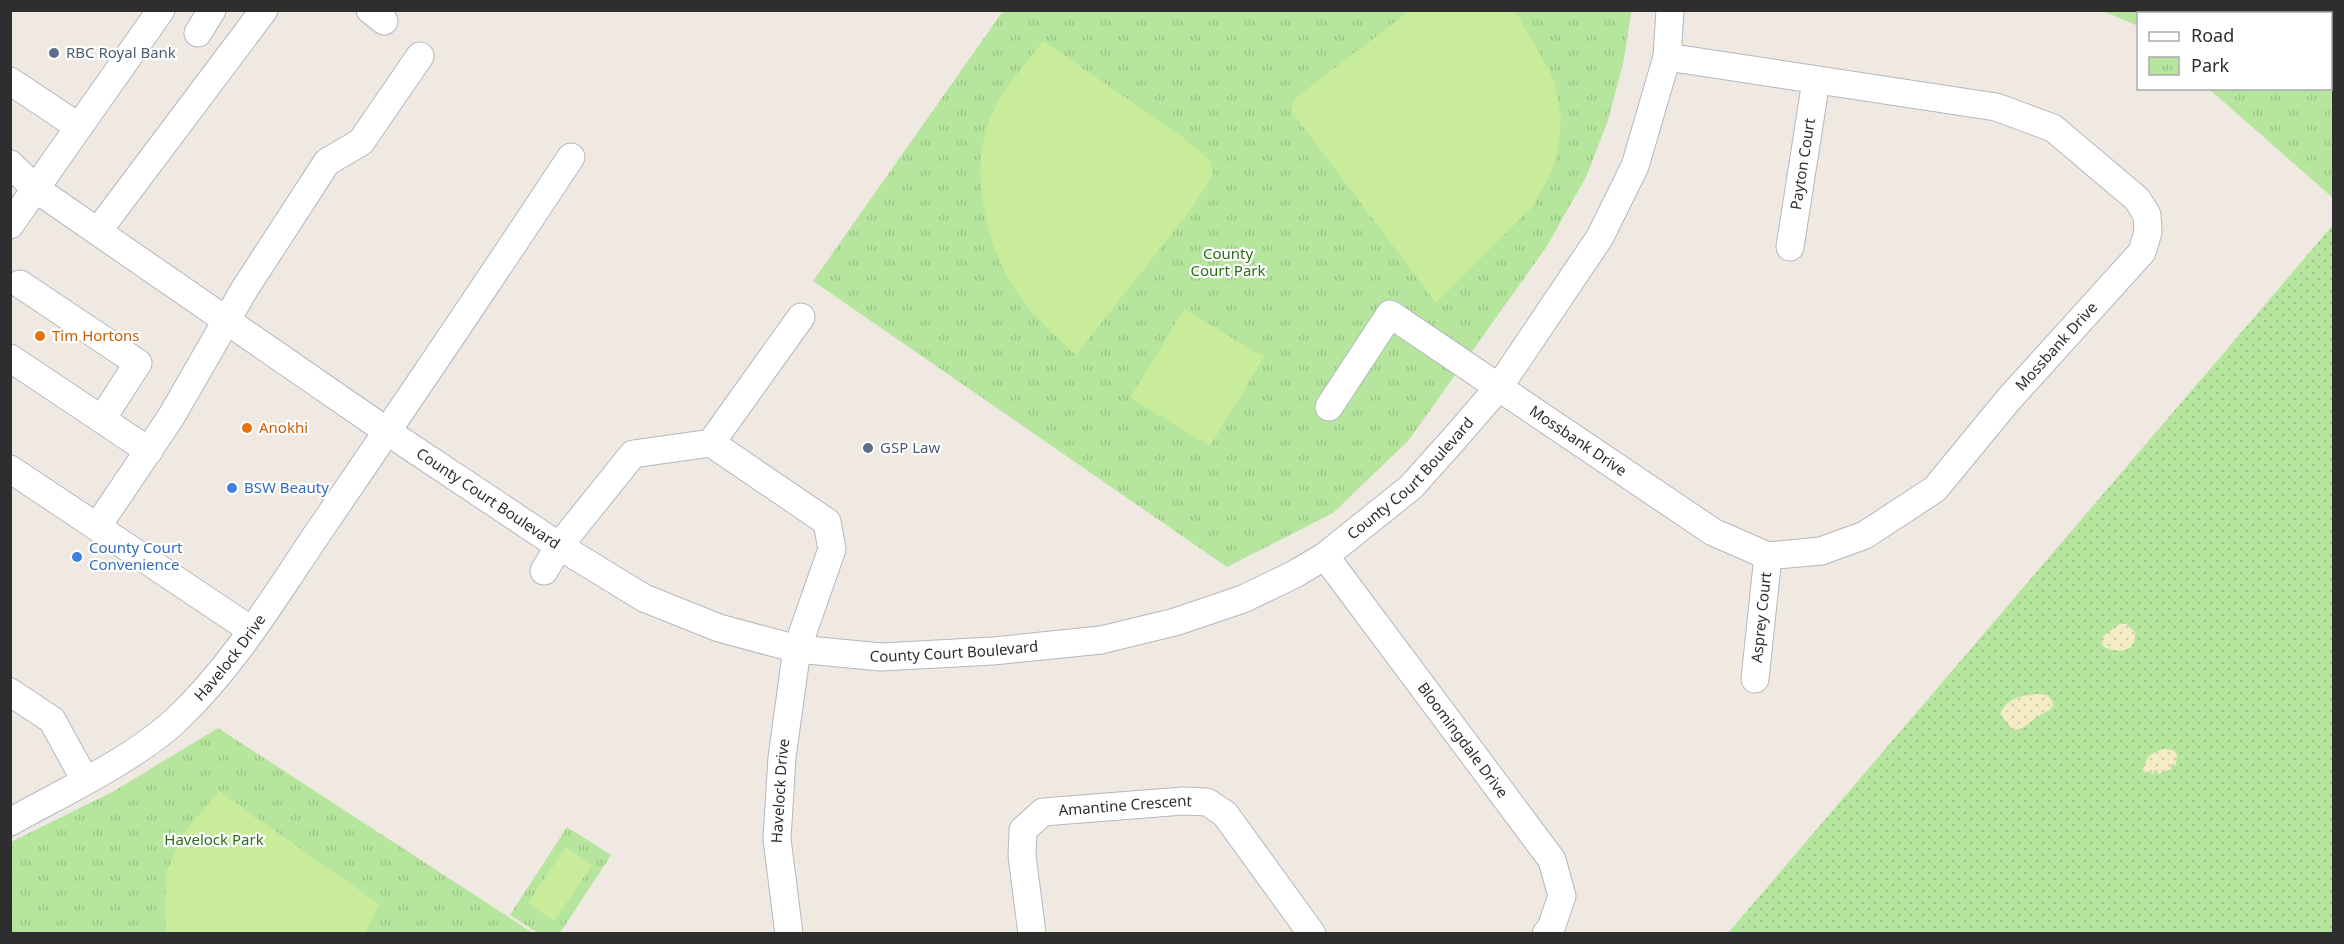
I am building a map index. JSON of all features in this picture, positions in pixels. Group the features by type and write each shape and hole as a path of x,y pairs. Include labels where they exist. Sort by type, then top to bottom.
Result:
{"street":[{"path":"10,225 161,10"},
{"path":"198,33 212,10"},
{"path":"98,231 264,10"},
{"name":"County Court Boulevard","path":"10,164 36,189 388,432 559,546 644,598 719,628 797,650 881,657 993,651 1101,640 1175,622 1243,599 1295,574 1325,556 1411,487 1499,387 1600,237 1635,166 1667,57 1670,10"},
{"path":"97,527 171,417 244,290 327,162 361,142 420,56"},
{"name":"Mossbank Drive","path":"1329,406 1390,314 1713,531 1768,556 1821,551 1865,535 1935,489 2009,399 2142,252 2148,232 2147,215 2137,199 2053,129 1996,107 1667,57"},
{"path":"10,81 79,127"},
{"name":"Payton Court","path":"1790,247 1816,81"},
{"name":"Havelock Drive","path":"10,822 127,757 175,721 213,682 388,432 571,157"},
{"name":"County Court Boulevard","path":"10,178 36,189"},
{"path":"20,284 138,363 102,419"},
{"path":"544,571 559,546 633,454 711,443 801,317"},
{"path":"10,358 149,451"},
{"name":"Havelock Drive","path":"711,443 827,522 832,549 797,650 782,756 777,838 789,933"},
{"path":"10,469 251,630"},
{"name":"Bloomingdale Drive","path":"1325,556 1552,860 1562,896 1551,928 1546,933"},
{"name":"Asprey Court","path":"1755,679 1768,556"},
{"path":"10,692 52,720 85,780"},
{"name":"Amantine Crescent","path":"1032,933 1022,855 1023,830 1043,812 1183,801 1207,802 1225,814 1312,933"}],"green space":[{"path":"1411,10 1515,11 1555,84 1561,117 1554,167 1534,205 1436,303 1292,112 1294,99"},
{"name":"County Court Park","path":"1003,11 1631,11 1631,15 1623,64 1608,120 1587,175 1547,246 1408,441 1333,513 1227,567 813,281"},
{"path":"2103,11 2333,11 2333,198 2210,90 2332,90 2332,12 2137,12 2137,26"},
{"path":"1043,41 1180,135 1211,161 1213,175 1192,208 1076,355 1035,315 1014,288 990,234 982,192 981,152 989,121 1009,85"},
{"path":"2333,225 2333,933 1728,933"},
{"path":"1184,309 1264,357 1210,446 1130,398"},
{"name":"Havelock Park","path":"218,728 533,933 11,934 11,842 114,791"},
{"path":"219,791 379,904 365,933 167,933 166,873 185,832"},
{"path":"567,827 611,855 560,933 538,933 510,915"},
{"path":"566,847 592,865 554,921 528,903"}],"sand":[{"path":"2120,624 2126,624 2135,632 2133,644 2121,651 2104,647 2103,636"},
{"path":"2047,695 2051,700 2053,704 2050,710 2025,727 2013,730 2000,714 2003,708 2017,698"},
{"path":"2165,749 2173,750 2177,755 2176,765 2171,764 2171,769 2158,774 2157,770 2153,775 2145,772 2144,765 2148,758"}],"place":[{"name":"RBC Royal Bank","path":"54,53"},
{"name":"Tim Hortons","path":"40,336"},
{"name":"Anokhi","path":"247,428"},
{"name":"GSP Law","path":"868,448"},
{"name":"BSW Beauty","path":"232,488"},
{"name":"County Court Convenience","path":"77,557"}]}
